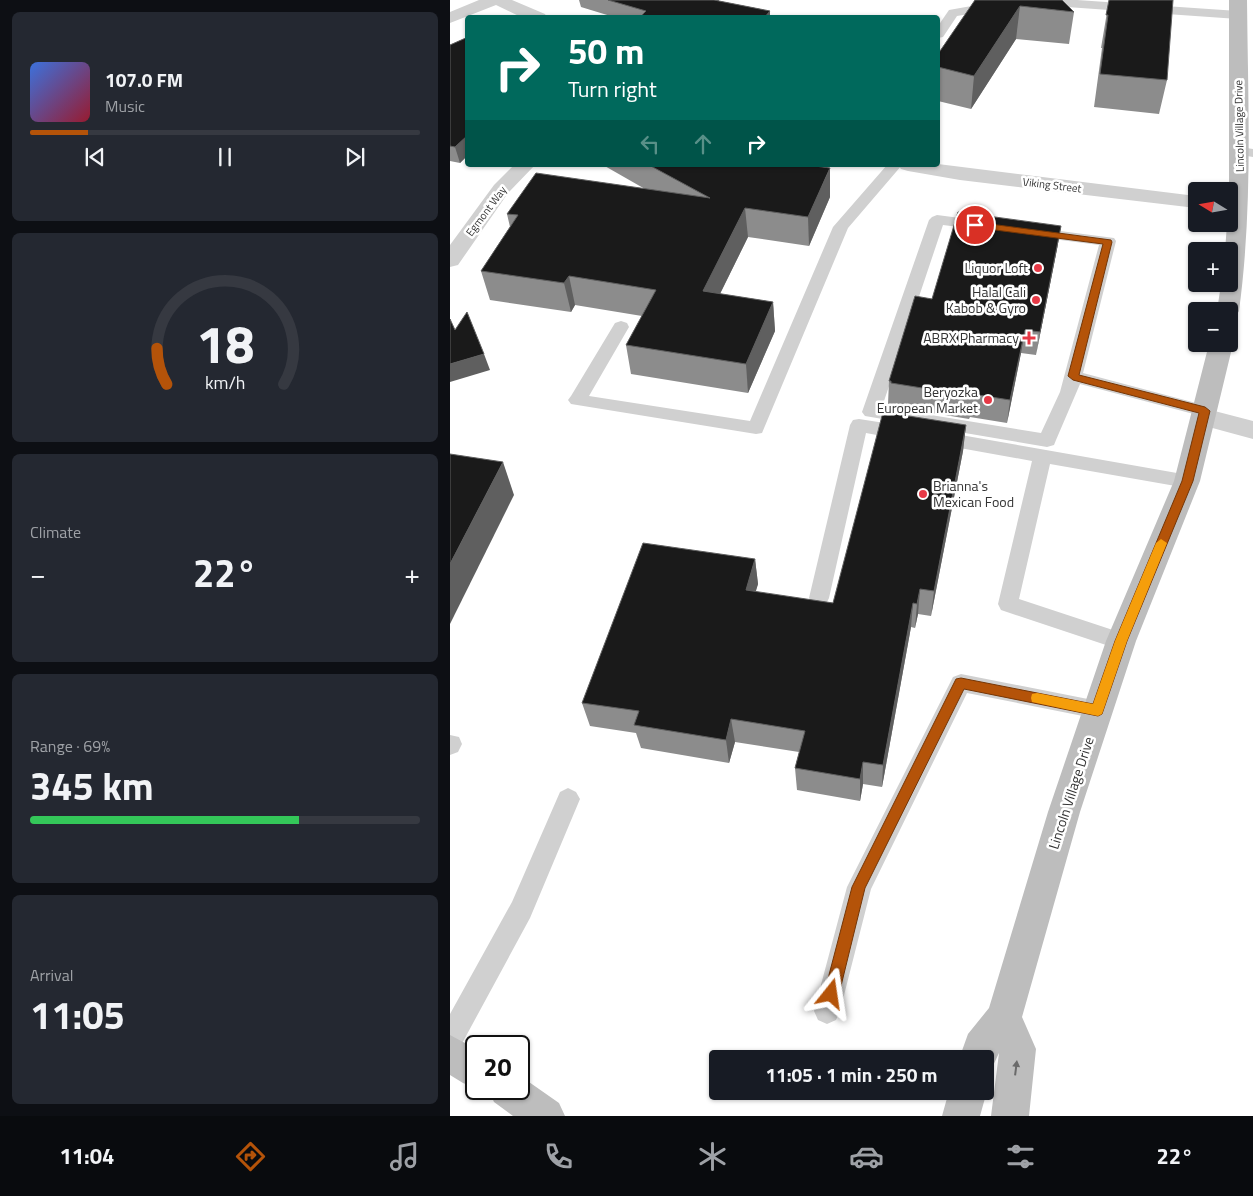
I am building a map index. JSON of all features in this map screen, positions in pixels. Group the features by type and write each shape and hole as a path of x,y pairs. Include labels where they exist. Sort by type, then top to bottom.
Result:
{"street":[{"path":"450,18 494,0"},
{"path":"498,0 532,15"},
{"name":"Lincoln Village Drive","path":"1238,7 1246,152 1238,189"},
{"name":"Egmont Way","path":"450,260 501,190 523,167"},
{"name":"Viking Street","path":"920,167 960,174 1188,201"},
{"name":"Lincoln Village Drive","path":"1229,302 1232,284 1233,232"},
{"name":"Lincoln Village Drive","path":"980,1050 1004,1018 1064,812 1121,641 1187,481 1219,352"},
{"path":"1204,414 1253,430"},
{"path":"1004,1018 1018,1049 1010,1116"},
{"path":"450,1053 465,1063"},
{"path":"523,1100 546,1116"},
{"path":"961,1116 965,1100"}],"lane":[{"path":"1026,0 1238,7"},
{"path":"940,31 954,13 1008,4"},
{"path":"621,327 577,400 756,428 841,226 893,167"},
{"path":"937,220 1108,242 1073,376 1069,392 1047,440 871,412 937,220"},
{"path":"1073,376 1204,414"},
{"path":"819,598 859,425 1187,481"},
{"path":"1043,456 1008,604 1121,641"},
{"path":"827,1011 859,887 961,683 1098,710"},
{"path":"450,1040 521,910 568,799"}],"building":[{"path":"608,0 714,0 770,11 767,15 642,15 646,11"},
{"path":"975,0 1062,0 1074,12 1020,6 974,76 940,68 940,51"},
{"path":"1109,0 1173,0 1167,80 1100,74"},
{"path":"465,38 465,138 455,147 450,146 450,45"},
{"path":"653,167 830,168 808,217 745,208 703,291 773,302 746,364 626,345 656,290 569,276 564,283 481,271 518,215 507,214 536,173 710,198"},
{"path":"958,212 1061,226 1040,332 1025,330 1010,400 972,394 972,396 891,383 889,381 915,296 932,299"},
{"path":"467,312 484,354 450,364 450,319 455,330"},
{"path":"883,412 966,425 934,591 920,589 917,604 913,603 883,765 863,762 860,779 795,768 805,731 731,719 726,740 634,725 639,711 582,703 643,543 755,559 746,590 833,603"},
{"path":"450,454 503,462 450,564"}],"slow traffic":[{"path":"1037,698 1098,710 1121,641 1161,543"}],"place":[{"name":"Liquor Loft","path":"1038,268"},
{"name":"Halal Cali Kabob & Gyro","path":"1036,300"},
{"name":"ABRX Pharmacy","path":"1029,338"},
{"name":"Beryozka European Market","path":"988,400"},
{"name":"Brianna's Mexican Food","path":"923,494"}],"route":[{"path":"831,994 859,887 961,683 1098,710 1121,641 1187,481 1205,411 1073,376 1108,242 975,225"}]}
